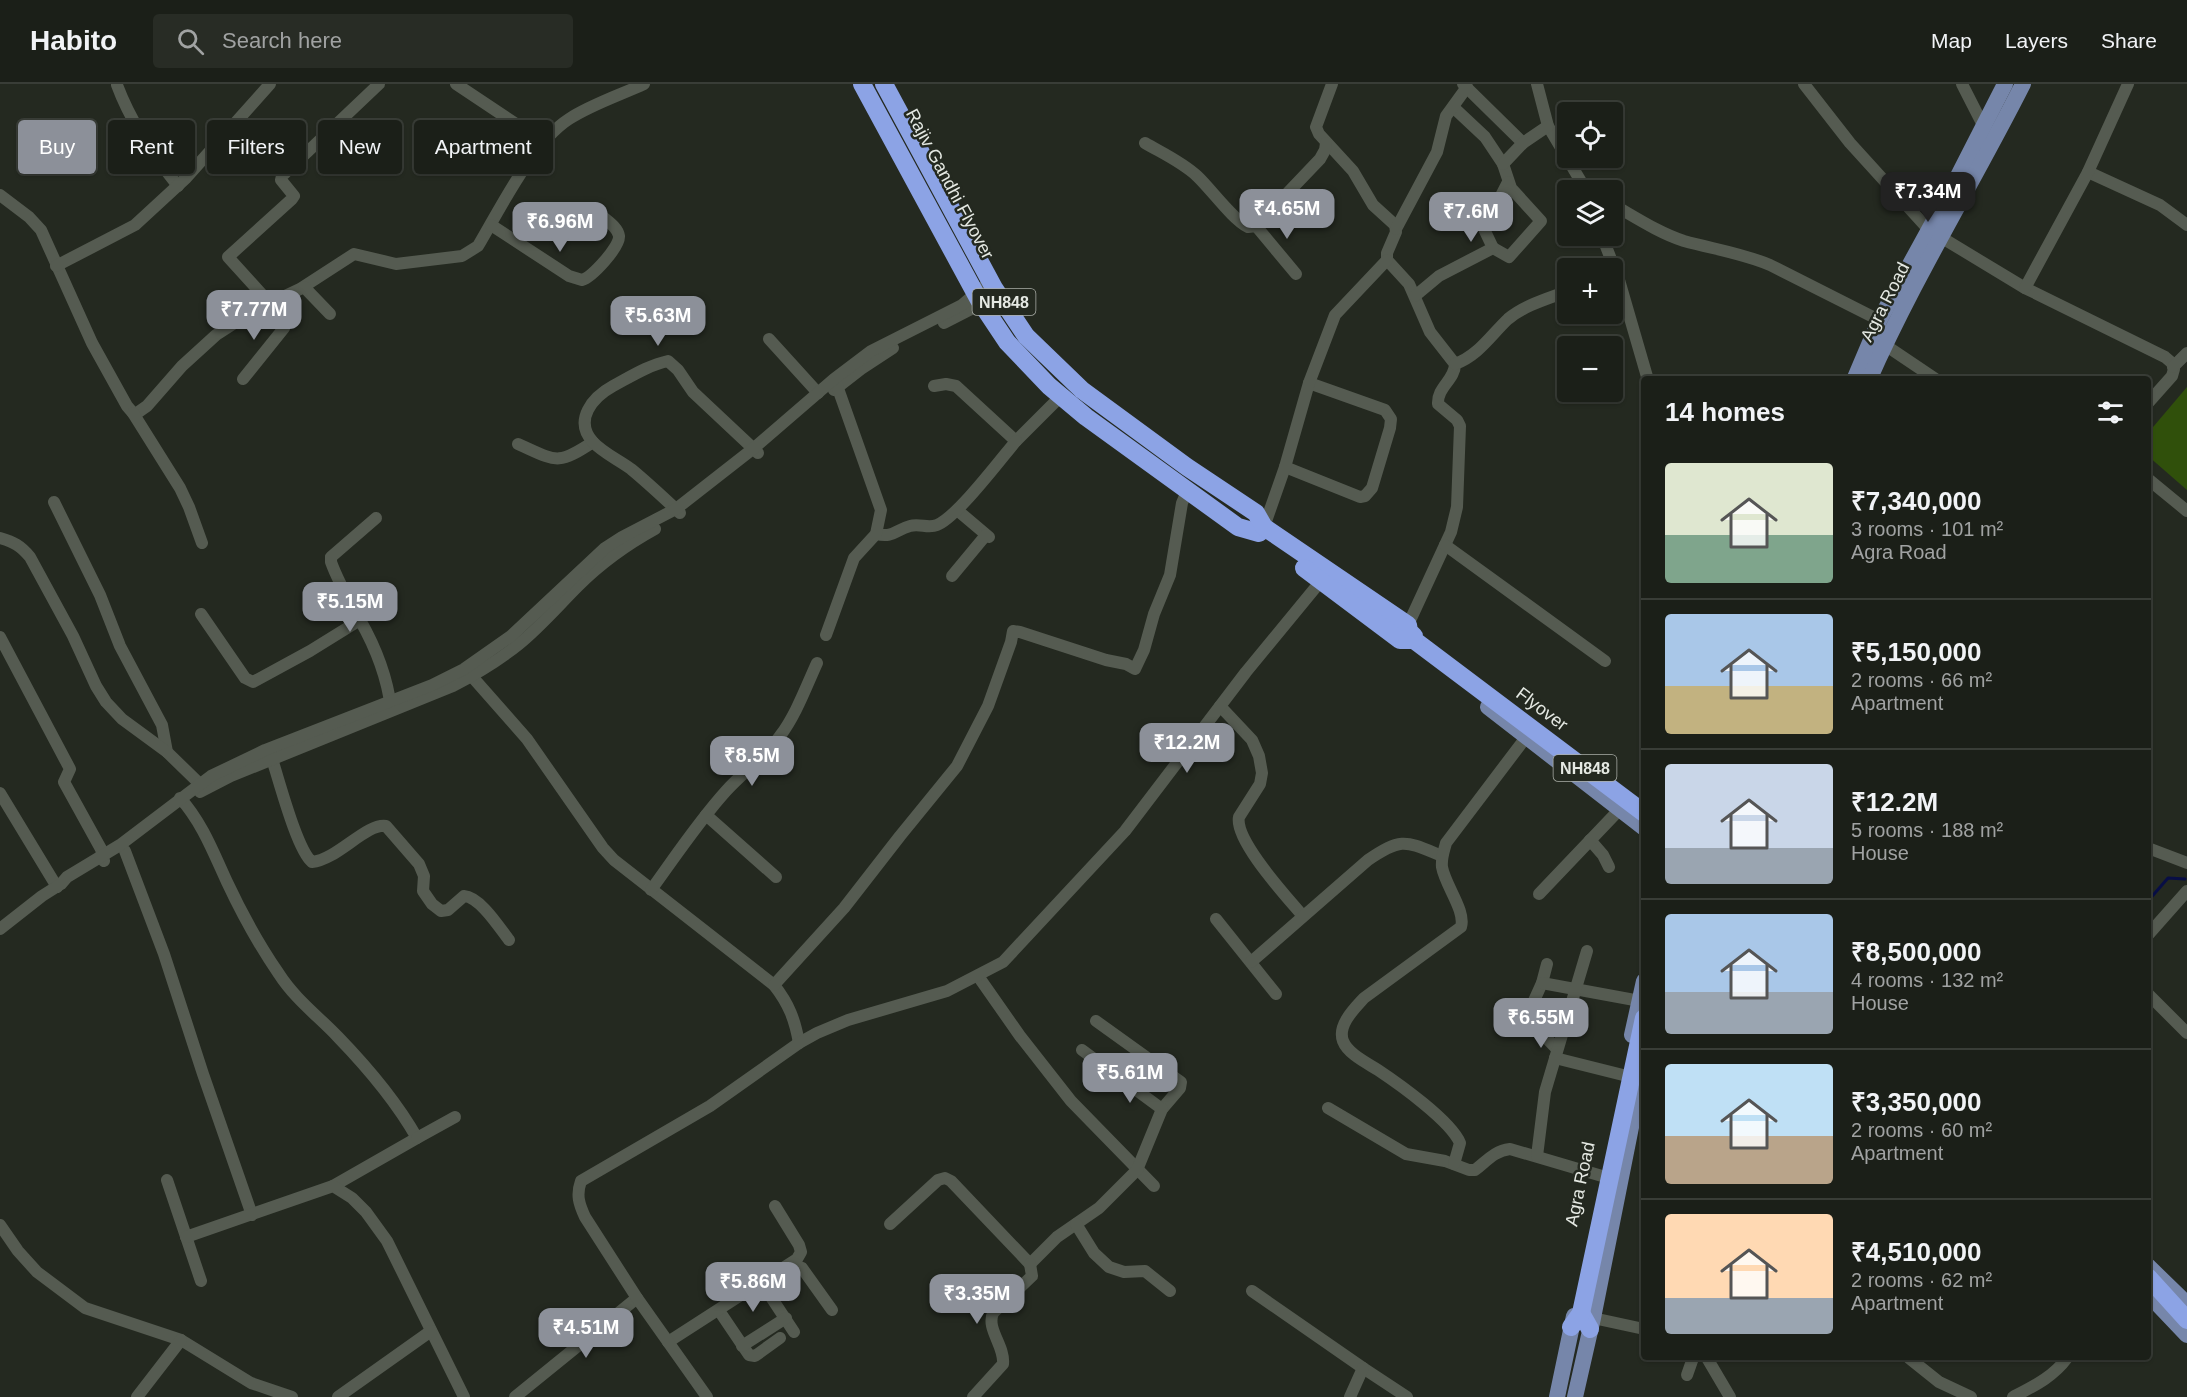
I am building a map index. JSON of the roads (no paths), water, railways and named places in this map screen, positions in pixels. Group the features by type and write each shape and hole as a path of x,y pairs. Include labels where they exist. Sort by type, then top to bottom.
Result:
{"highway":[{"name":"NH848","path":"862,84 979,298 1007,342 1061,396 1086,417 1238,527 1252,523"},
{"name":"Rajiv Gandhi Flyover","path":"873,84 972,269 1015,337 1039,363 1088,408 1252,523"},
{"name":"NH848","path":"884,84 994,288 1026,336 1082,390 1256,513 1252,523"},
{"name":"NH848","path":"1252,523 1410,635"},
{"name":"Flyover","path":"1410,635 1637,807"},
{"path":"1584,1318 1641,1014"},
{"path":"2151,1280 2187,1320"}],"main road":[{"name":"Agra Road","path":"1856,376 1935,233 1983,126 2005,84"},
{"name":"Agra Road","path":"1935,233 1992,146 2023,84"},
{"name":"Agra Road","path":"1871,376 1885,345 1886,324"},
{"path":"1410,635 1537,722 1637,807"},
{"path":"1410,635 1527,736 1637,807"},
{"name":"Agra Road","path":"1575,1397 1584,1318 1577,1289 1623,1075 1641,1012"},
{"name":"Agra Road","path":"1557,1397 1584,1318 1641,1075"},
{"path":"2151,1269 2187,1304"},
{"path":"2151,1297 2187,1335"}],"street":[{"path":"56,266 135,225 178,186 270,84"},
{"path":"243,378 286,324 286,321 228,257 294,196 281,180 282,176 379,84"},
{"path":"456,84 510,120"},
{"path":"553,133 570,118 644,84"},
{"path":"1332,84 1316,127 1326,143 1353,171 1373,205 1391,221 1396,229"},
{"path":"1537,84 1548,126 1581,180"},
{"path":"1804,84 1857,151 1935,233 2025,288 2165,357 2173,367"},
{"path":"1962,84 1992,146"},
{"path":"2025,288 2088,172 2128,84"},
{"path":"117,85 136,127 155,157 178,186"},
{"path":"1410,635 1454,523 1457,507 1460,426 1457,420 1438,404 1437,398 1455,370 1455,364 1430,332 1409,284 1387,260 1387,253 1396,229 1437,153 1443,123 1465,86 1523,142"},
{"path":"1453,107 1485,137 1503,164 1508,182 1541,221 1509,257 1493,248 1484,229 1508,182"},
{"path":"1503,164 1523,142 1548,126"},
{"path":"1145,142 1195,174 1243,225 1248,227 1256,226 1320,159 1326,150 1326,143"},
{"path":"2088,172 2160,205 2187,225"},
{"path":"133,412 137,413 147,406 182,366 216,335 253,311 304,287 354,254 396,264 462,256 478,246 522,174"},
{"path":"0,195 30,217 48,242 56,266 92,342 127,406 180,488 202,543"},
{"path":"1623,210 1683,241 1751,257 1770,265 1886,324"},
{"path":"491,225 569,276 582,280 592,274 614,250 618,241 616,230 603,217"},
{"path":"1256,226 1296,274"},
{"path":"1415,296 1439,276 1493,248"},
{"path":"1252,523 1285,467 1309,383 1335,315 1387,260"},
{"path":"304,287 330,314"},
{"path":"756,451 818,393 994,288"},
{"path":"1455,364 1467,360 1509,318 1525,308 1557,295"},
{"path":"1623,301 1647,376"},
{"path":"769,339 818,393"},
{"path":"1885,345 1931,376"},
{"path":"2151,400 2172,376 2173,367 2187,353"},
{"path":"679,512 630,469 593,442 586,429 586,417 589,405 595,398 629,377 668,361 678,370 693,392 756,451"},
{"path":"104,859 125,851 202,786 265,750 391,705 453,686 523,633 618,551 679,512 756,451 836,382"},
{"path":"825,635 854,558 870,544 876,534 881,510 836,382"},
{"path":"1285,467 1360,497 1365,496 1372,488 1390,428 1391,419 1385,410 1309,383"},
{"path":"934,386 946,384 956,386 1016,441"},
{"path":"876,534 889,536 914,524 936,526 957,510 1016,441 1061,396"},
{"path":"1131,449 1142,433"},
{"path":"518,444 548,458 560,460 572,456 593,442"},
{"path":"2151,481 2187,511"},
{"path":"774,986 844,908 957,766 988,706 1013,631 1126,664 1135,669 1144,650 1154,614 1170,575 1182,503 1188,489"},
{"path":"54,502 100,595 120,646 162,724 167,752"},
{"path":"952,576 987,536 957,510"},
{"path":"376,518 335,553 332,565 346,598 360,620 382,666 391,705"},
{"path":"0,538 13,541 30,557 106,702 122,719 167,752 202,786"},
{"path":"1445,545 1605,661"},
{"path":"707,1397 637,1298 585,1217 579,1203 578,1190 581,1181 710,1106 799,1043 817,1033 848,1020 947,991 1004,962 1125,831 1246,672 1325,576"},
{"path":"201,614 245,678 253,682 360,620"},
{"path":"0,637 70,769 64,782 104,859"},
{"path":"651,890 730,786 767,753 780,736 790,721 817,663"},
{"path":"469,673 527,739 603,848 629,874 774,986 789,1007 799,1043"},
{"path":"202,786 272,759 391,705"},
{"path":"1220,706 1252,740 1259,756 1262,773 1260,784 1239,818 1240,831 1261,864 1302,915"},
{"path":"1454,1164 1460,1143 1453,1131 1409,1093 1353,1053 1342,1041 1342,1034 1348,1017 1364,998 1458,932 1463,921 1462,916 1442,867 1442,856 1446,843 1537,722"},
{"path":"272,759 299,839 306,857 312,862 331,856 375,827 386,826 418,864 424,876 423,891 432,904 441,911 448,910 464,896 469,896 481,905 508,940"},
{"path":"0,793 59,886"},
{"path":"0,929 59,886 70,884 183,801"},
{"path":"183,801 203,832 241,910 278,972 301,1001 338,1037 392,1098 417,1138"},
{"path":"1539,894 1590,840 1637,807"},
{"path":"706,815 776,877"},
{"path":"1590,840 1603,855 1609,867"},
{"path":"1251,962 1302,915 1335,890 1368,860 1388,847 1406,843 1442,856"},
{"path":"2151,849 2187,863"},
{"path":"125,851 164,954 252,1215"},
{"path":"2151,932 2187,891"},
{"path":"1216,919 1276,994"},
{"path":"1537,1156 1542,1108 1587,951"},
{"path":"1547,964 1528,1019 1556,1053 1623,1075"},
{"path":"978,976 1020,1036 1071,1101 1154,1186"},
{"path":"1542,982 1575,989 1641,1009"},
{"path":"2151,997 2187,1034"},
{"path":"1030,1264 1057,1237 1099,1208 1137,1170 1162,1109 1180,1088 1181,1082 1096,1021"},
{"path":"1082,1050 1162,1109"},
{"path":"1328,1108 1406,1154 1454,1164 1469,1170 1475,1170 1493,1154 1510,1149 1602,1176"},
{"path":"186,1237 333,1186 455,1117"},
{"path":"890,1224 938,1180 945,1178 951,1181 1030,1264 1032,1276 993,1312 992,1324 1002,1348 1004,1364 973,1397"},
{"path":"168,1180 201,1281"},
{"path":"333,1186 352,1198 366,1212 387,1241 464,1397"},
{"path":"670,1345 797,1259 801,1252 799,1245 775,1206"},
{"path":"1076,1224 1094,1253 1109,1267 1124,1272 1145,1271 1170,1291"},
{"path":"0,1225 36,1272 85,1308 181,1340 252,1383 292,1397"},
{"path":"670,1345 799,1267 832,1310"},
{"path":"765,1288 794,1332"},
{"path":"1252,1291 1407,1397"},
{"path":"515,1397 637,1298"},
{"path":"722,1315 742,1346 752,1356 780,1338"},
{"path":"742,1346 786,1318"},
{"path":"1584,1318 1641,1328"},
{"path":"338,1397 431,1331"},
{"path":"137,1397 181,1340"},
{"path":"1686,1375 1692,1360"},
{"path":"1708,1360 1730,1397"},
{"path":"1912,1360 1939,1382 1971,1397"},
{"path":"2053,1360 2058,1370"},
{"path":"2013,1397 2049,1377 2066,1360"},
{"path":"1350,1397 1363,1368"}],"waterway":[{"path":"2151,898 2168,878 2185,879"}]}
